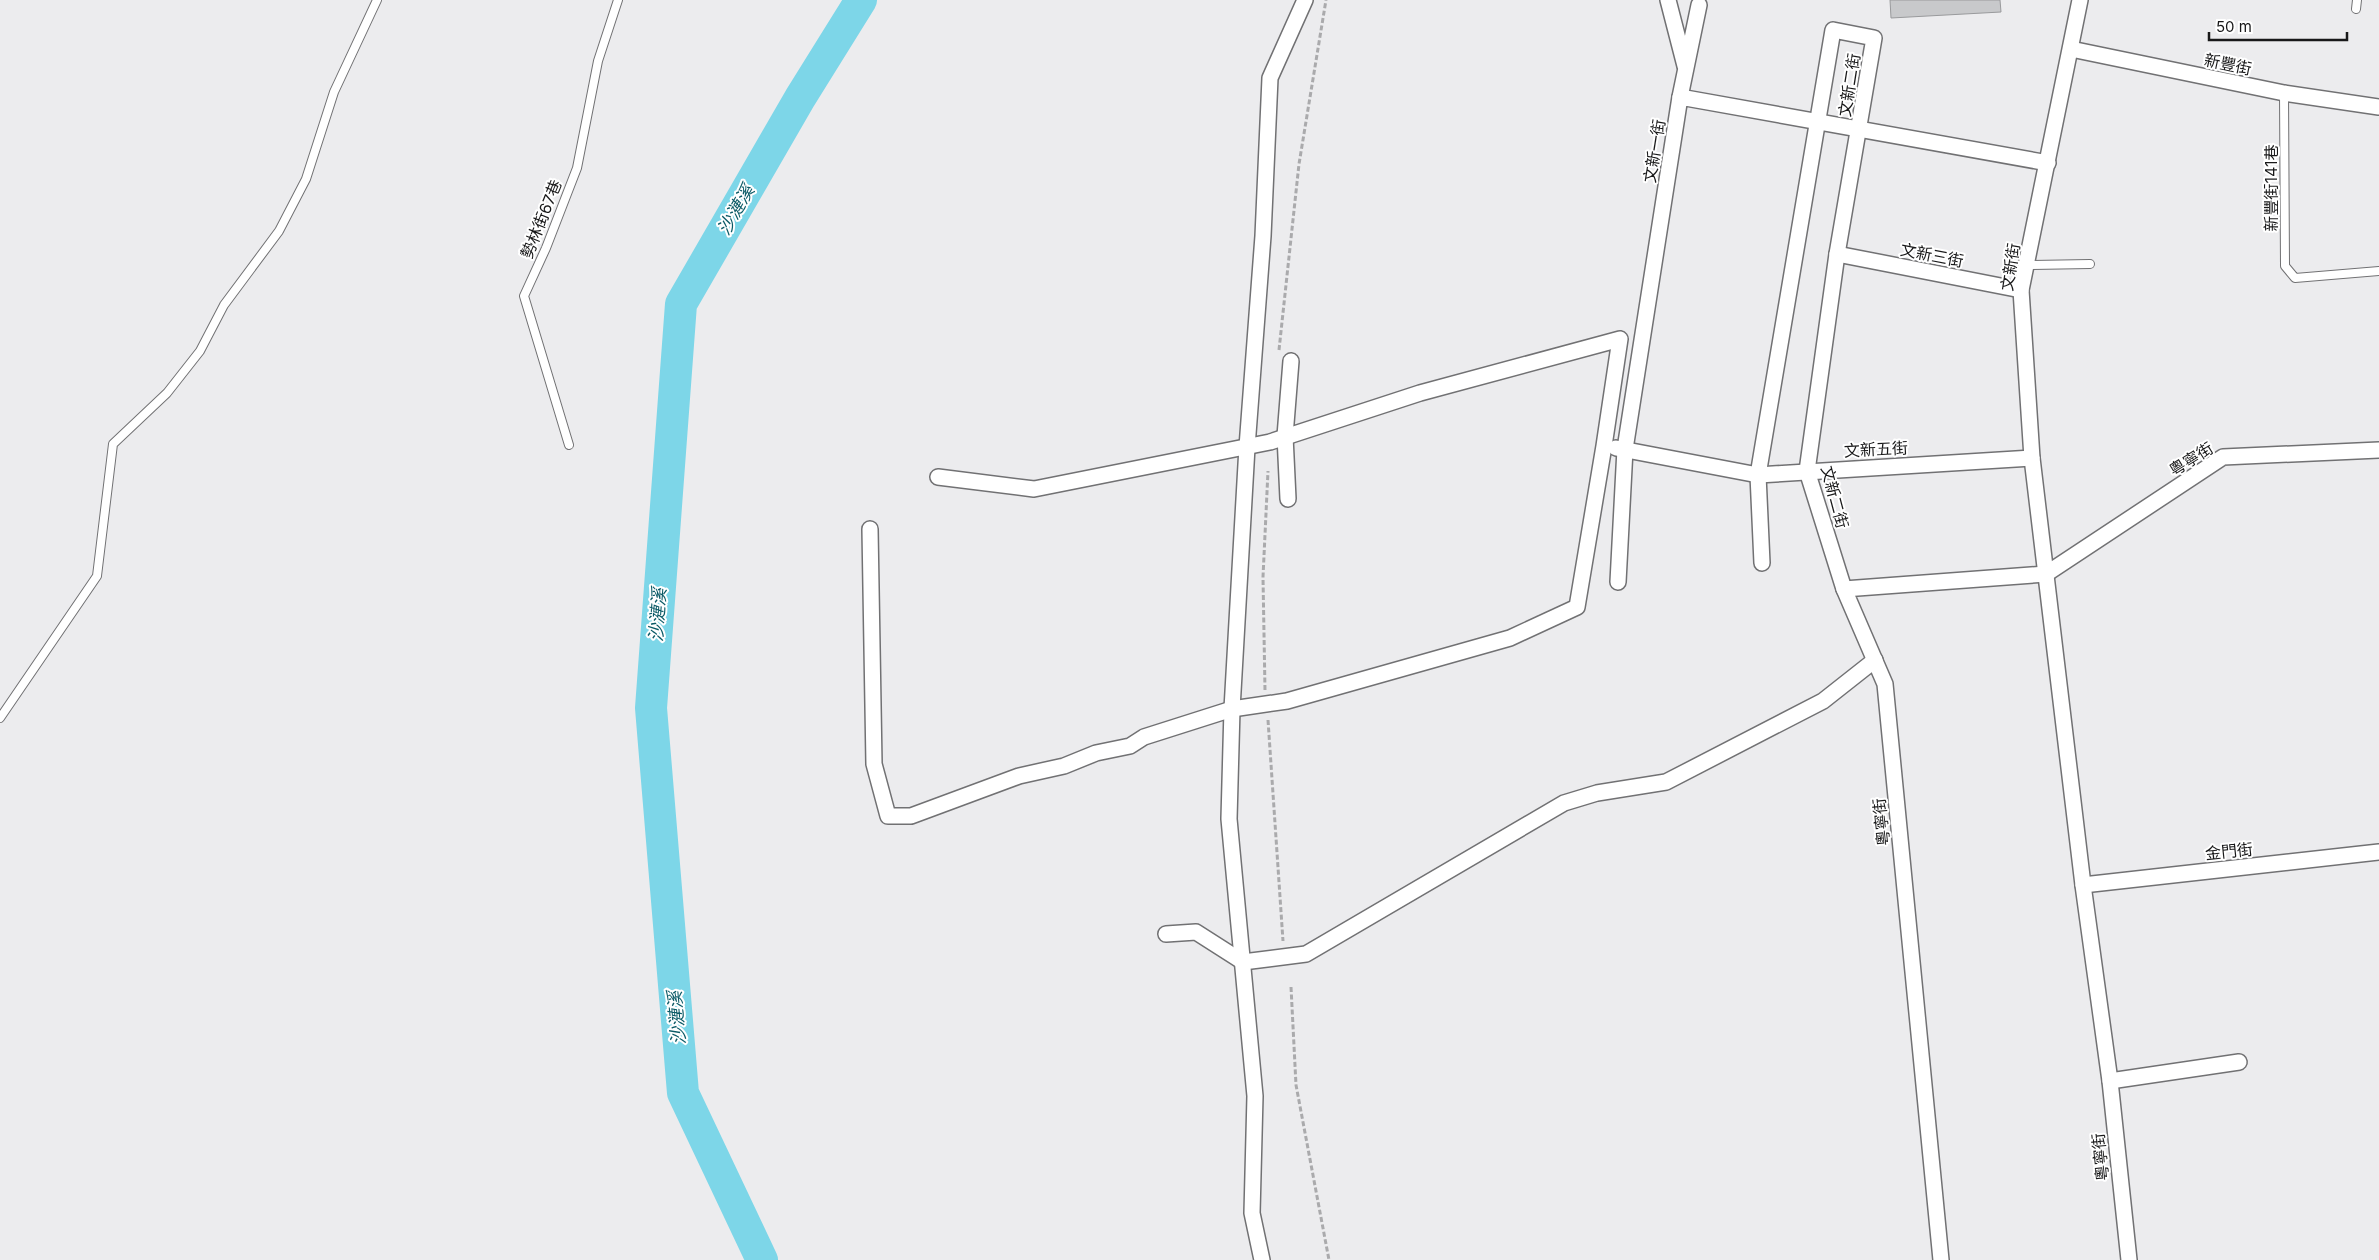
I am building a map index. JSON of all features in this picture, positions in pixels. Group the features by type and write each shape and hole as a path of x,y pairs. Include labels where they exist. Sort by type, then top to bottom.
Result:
{"street":[{"path":"1262,1260 1252,1213 1255,1096 1229,819 1232,709 1247,447 1263,236 1270,78 1305,0"},
{"path":"1668,0 1686,70"},
{"name":"文新街","path":"2046,574 2032,458 2021,290 2080,0"},
{"name":"文新一街","path":"1618,582 1624,449 1680,96 1699,5"},
{"name":"文新二街","path":"1762,563 1758,475 1832,30 1874,38 1860,130 1837,254 1807,471 1844,589"},
{"name":"新豐街","path":"2071,49 2284,93 2379,107"},
{"path":"1680,96 2048,163"},
{"name":"文新三街","path":"1837,254 2021,290"},
{"path":"870,529 874,764 888,816 911,816 1019,776 1064,766 1096,753 1130,746 1144,737 1232,709 1287,701 1510,638 1577,607 1620,339 1420,392 1270,442 1247,447 1034,489 938,477"},
{"path":"1288,499 1285,436 1291,361"},
{"name":"文新五街","path":"1604,446 1758,475 2032,458"},
{"name":"粵寧街","path":"1942,1260 1885,684 1844,589 2046,574 2223,457 2379,450"},
{"name":"粵寧街","path":"2046,574 2083,885 2110,1081 2130,1260"},
{"path":"1166,934 1196,932 1243,962 1306,954 1564,803 1597,793 1666,782 1823,701 1875,660"},
{"name":"金門街","path":"2083,885 2379,852"},
{"path":"2110,1081 2239,1062"}],"lane":[{"path":"0,718 97,576 113,444 167,393 200,351 224,305 279,231 306,179 334,92 377,0"},
{"name":"勢林街67巷","path":"569,445 524,296 546,248 577,168 598,61 618,0"},
{"path":"2356,9 2357,0"},
{"name":"新豐街141巷","path":"2284,93 2285,266 2294,278 2379,271"},
{"path":"2027,265 2090,264"}],"path":[{"path":"1268,718 1284,957"},
{"path":"1291,987 1296,1085 1329,1260"}],"building":[{"path":"1890,0 2000,0 2001,12 1891,18"}],"waterway":[{"name":"沙漣溪","path":"762,1260 683,1093 651,708 681,304 800,98 861,0"}]}
